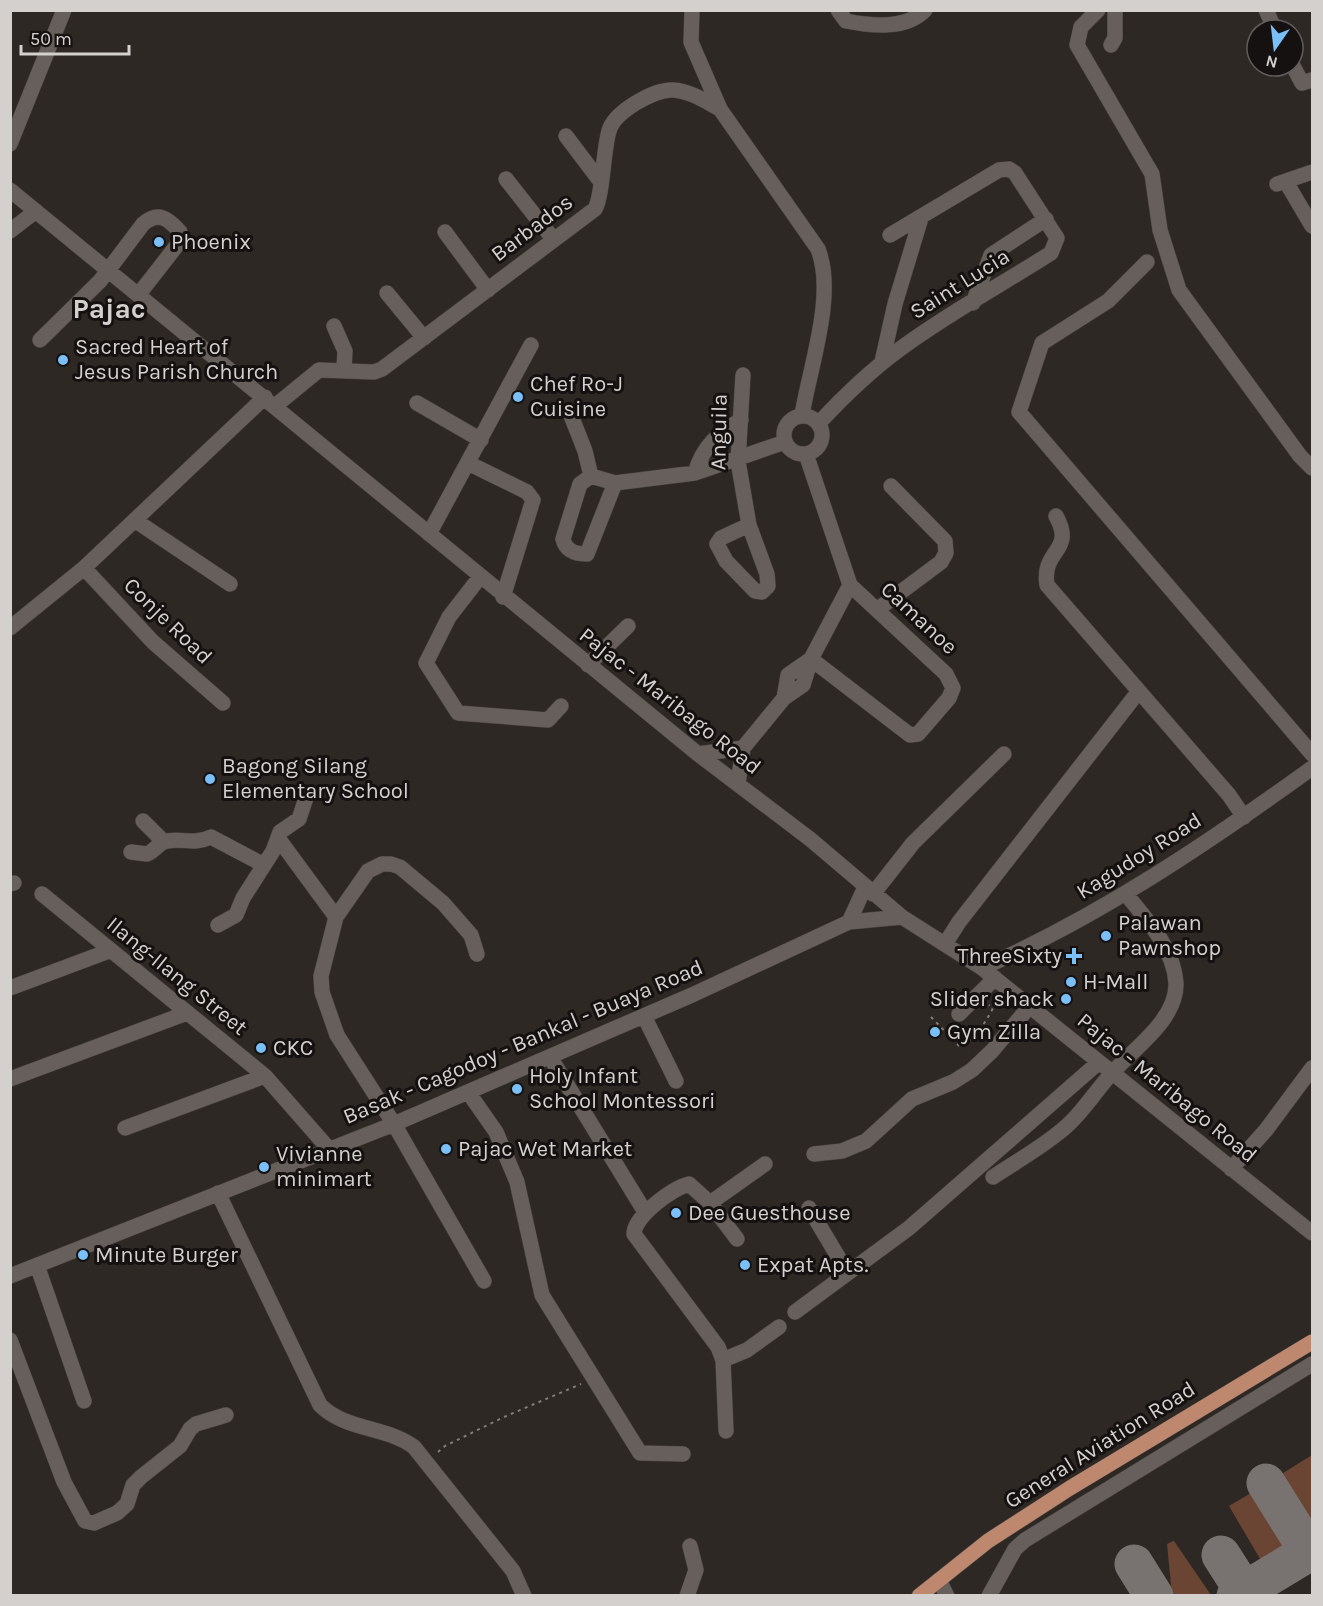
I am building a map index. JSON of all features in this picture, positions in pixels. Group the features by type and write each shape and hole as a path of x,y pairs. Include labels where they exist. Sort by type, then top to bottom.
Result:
{"main road":[{"name":"General Aviation Road","path":"919,1596 988,1541 1070,1488 1312,1342"}],"street":[{"path":"10,144 64,10"},
{"path":"693,10 691,42 720,109"},
{"path":"838,10 846,21 886,25 917,19 925,10"},
{"path":"1098,10 1081,27 1077,45 1152,174 1160,230 1179,290 1300,456 1312,468"},
{"path":"1111,45 1115,38 1115,10"},
{"path":"1299,78 1302,83 1312,80"},
{"name":"Barbados","path":"10,628 84,568 270,401 319,370 344,369 374,372 382,369 595,208 600,200 600,181 609,128 626,109 651,95 670,90 699,97 720,109 814,240 825,268 825,298 802,415"},
{"path":"566,136 600,181"},
{"name":"Saint Lucia","path":"819,423 841,399 882,362 1051,254 1057,238 1046,219 1009,169 999,170 921,218"},
{"path":"1312,172 1281,184 1312,226"},
{"path":"506,179 554,240"},
{"name":"Pajac - Maribago Road","path":"10,190 270,401 503,597 698,754 810,839 902,917 995,978 1111,1074 1312,1233"},
{"path":"10,231 36,211"},
{"path":"40,340 109,269 142,224 152,217 160,216 171,222 180,232 178,244 139,294"},
{"path":"890,235 921,218"},
{"path":"882,362 895,304 921,218"},
{"path":"973,303 991,255 1046,219"},
{"path":"445,232 488,290"},
{"path":"1147,262 1108,301 1042,343 1019,412 1312,754"},
{"path":"387,293 423,338"},
{"path":"334,326 345,351 344,369"},
{"path":"429,534 531,345"},
{"name":"Anguila","path":"743,375 738,460 749,525"},
{"path":"417,403 481,440"},
{"path":"802,415 819,423 823,434 821,442 813,451 806,454 793,451 785,442 786,425 792,418 802,415"},
{"path":"572,418 585,451 591,476"},
{"path":"695,473 700,455 719,433 741,420"},
{"path":"591,476 615,483 695,473 785,442"},
{"path":"806,454 850,585"},
{"path":"468,463 527,492 533,500 503,597"},
{"path":"591,476 580,484 563,539 569,550 577,554 586,554 590,549 615,483"},
{"path":"878,609 941,562 946,553 945,541 891,486"},
{"path":"1056,516 1061,526 1063,539 1044,571 1047,585 1229,795 1244,817"},
{"path":"136,521 230,584"},
{"name":"Conje Road","path":"84,568 153,642 223,704"},
{"path":"480,577 449,618 426,663 439,685 458,713 548,720 561,706"},
{"name":"Camanoe","path":"850,585 946,674 953,688 950,698 918,734 910,735 903,731 811,659 850,585"},
{"path":"588,665 628,626"},
{"path":"738,784 743,748 784,698 803,685 811,659"},
{"path":"945,944 959,922 1139,691"},
{"path":"698,754 743,748"},
{"path":"849,922 869,890 913,843 1004,754"},
{"name":"Kagudoy Road","path":"982,968 1026,948 1125,894 1244,817 1312,768"},
{"path":"218,925 236,915 243,898 278,838 286,827 299,819 308,795"},
{"path":"143,821 163,841"},
{"path":"131,852 147,854 163,841 181,839 198,843 211,837 264,865"},
{"path":"278,838 336,917"},
{"path":"477,954 471,934 456,916 400,867 382,864 368,871 336,917 321,976 322,992 337,1035 394,1124 484,1281"},
{"name":"Ilang-Ilang Street","path":"42,894 266,1076 328,1148"},
{"path":"993,1177 1071,1123 1111,1074 1163,1018 1174,999 1172,963 1163,944 1125,894"},
{"name":"Basak - Cagodoy - Bankal - Buaya Road","path":"10,1276 328,1148 394,1124 644,1016 849,922 902,917"},
{"path":"10,988 110,951"},
{"path":"959,1014 995,978"},
{"path":"814,1154 842,1151 866,1141 912,1099 953,1082 972,1070 992,1052 1030,1006"},
{"path":"10,1079 187,1013"},
{"path":"644,1016 676,1081"},
{"path":"550,1057 645,1212"},
{"path":"795,1312 909,1228 1098,1063"},
{"path":"1231,1168 1266,1130 1312,1068"},
{"path":"124,1128 266,1076"},
{"path":"468,1092 496,1132 517,1182 542,1295 640,1453 683,1454"},
{"path":"707,1202 765,1164"},
{"path":"726,1431 723,1360 718,1347 634,1234 634,1227 645,1212 687,1184 692,1185 737,1239"},
{"path":"218,1193 320,1405 327,1412 352,1425 402,1438 414,1447 513,1571 524,1596"},
{"path":"809,1208 843,1265 850,1270"},
{"path":"38,1265 84,1401"},
{"path":"723,1360 747,1350 779,1328"},
{"path":"10,1340 64,1482 85,1521 94,1523 117,1513 127,1504 133,1485 180,1446 190,1429 196,1424 225,1415"},
{"path":"989,1596 1015,1549 1025,1540 1312,1364"},
{"path":"687,1596 696,1570 690,1546"},
{"path":"939,1580 947,1596"}],"path":[{"path":"428,1462 445,1446 504,1417 593,1379"}],"shaded area":[{"path":"1312,1455 1312,1537 1303,1531 1272,1480"},
{"path":"1261,1487 1294,1543 1292,1553 1266,1569 1229,1506"},
{"path":"1174,1541 1211,1595 1172,1595 1167,1544"}],"taxiway":[{"path":"1266,1483 1309,1552"},
{"path":"1236,1596 1312,1550"},
{"path":"1221,1555 1244,1591"},
{"path":"1134,1564 1154,1596"}],"place":[{"name":"Phoenix","path":"159,242"},
{"name":"Sacred Heart of Jesus Parish Church","path":"63,360"},
{"name":"Chef Ro-J Cuisine","path":"518,397"},
{"name":"Bagong Silang Elementary School","path":"210,779"},
{"name":"Palawan Pawnshop","path":"1106,936"},
{"name":"ThreeSixty","path":"1074,956"},
{"name":"H-Mall","path":"1071,982"},
{"name":"Slider shack","path":"1066,999"},
{"name":"Gym Zilla","path":"935,1032"},
{"name":"CKC","path":"261,1048"},
{"name":"Holy Infant School Montessori","path":"517,1089"},
{"name":"Pajac Wet Market","path":"446,1149"},
{"name":"Vivianne minimart","path":"264,1167"},
{"name":"Dee Guesthouse","path":"676,1213"},
{"name":"Minute Burger","path":"83,1255"},
{"name":"Expat Apts.","path":"745,1265"}],"district":[{"name":"Pajac","path":"109,308"}]}
